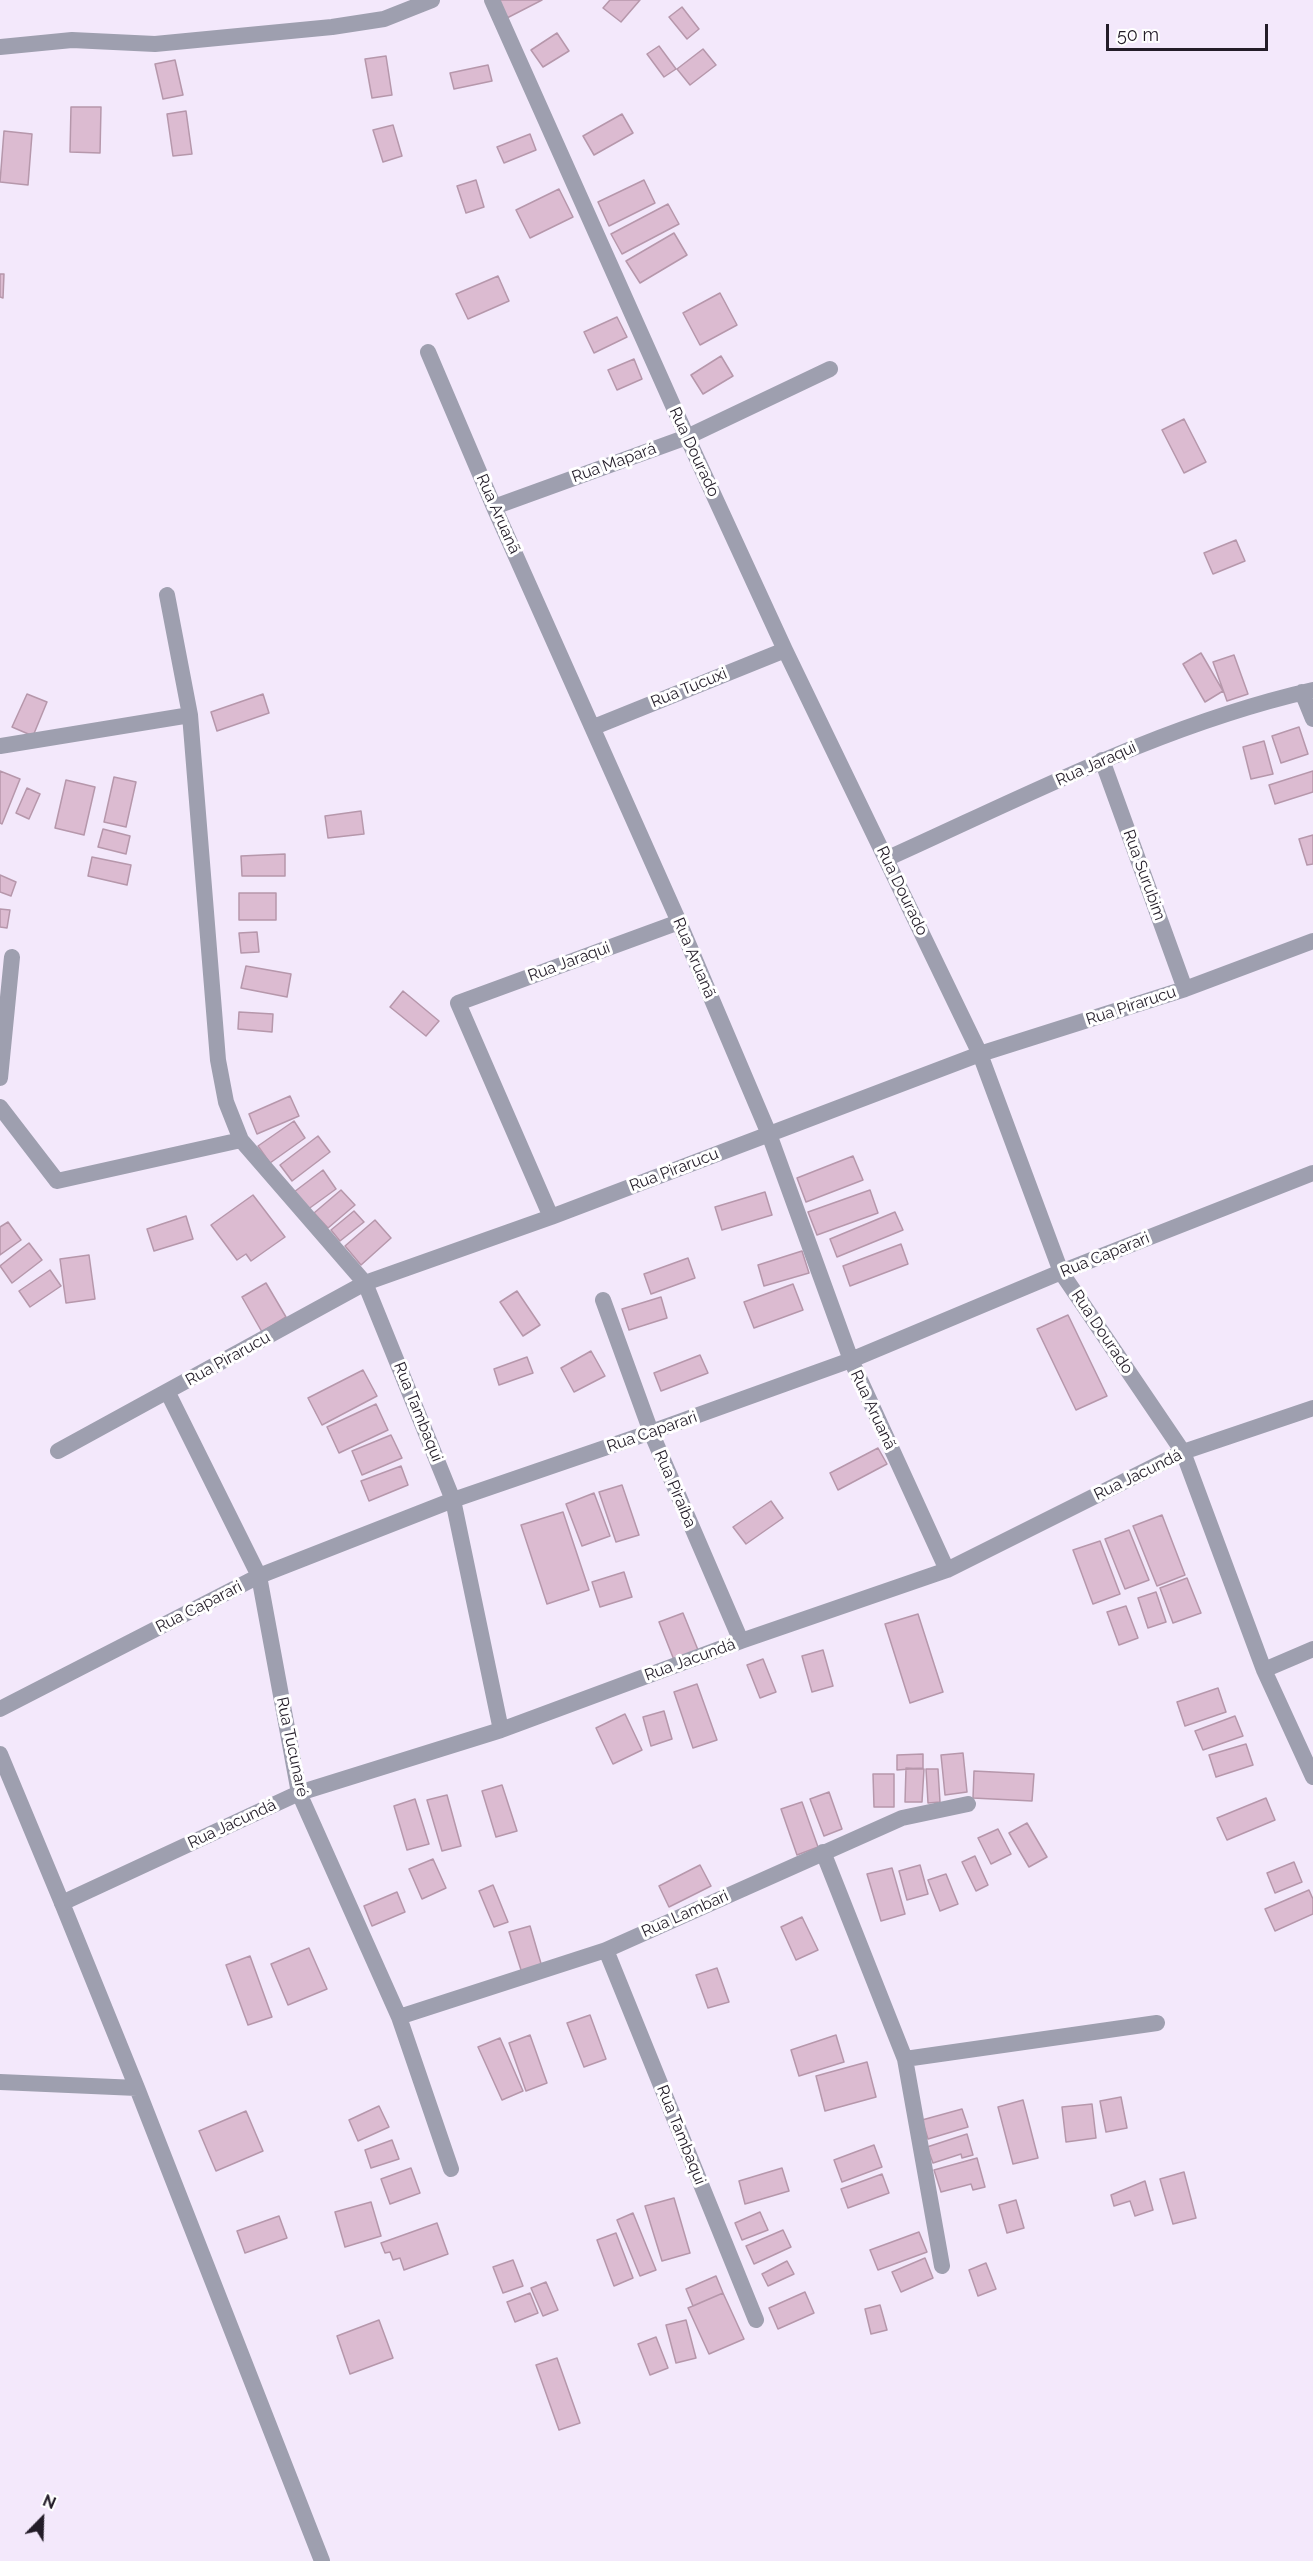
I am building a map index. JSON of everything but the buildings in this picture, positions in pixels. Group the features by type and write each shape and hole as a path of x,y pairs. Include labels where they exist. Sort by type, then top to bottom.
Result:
{"street":[{"path":"0,46 72,40 155,44 332,27 384,19 432,0"},
{"name":"Rua Dourado","path":"492,0 687,437 785,650 980,1054 1061,1272 1183,1452 1264,1670 1313,1777"},
{"name":"Rua Aruanã","path":"428,352 494,507 679,922 769,1134 851,1360 946,1570"},
{"name":"Rua Mapará","path":"494,507 687,437 830,369"},
{"name":"Rua Tambaqui","path":"167,595 190,715 218,1060 226,1102 241,1140 365,1282 453,1500 501,1730"},
{"name":"Rua Tucuxi","path":"594,727 785,650"},
{"path":"1307,691 1313,719"},
{"name":"Rua Jaraqui","path":"886,859 1102,760 1169,733 1234,710 1307,691"},
{"path":"0,746 190,715"},
{"name":"Rua Surubim","path":"1102,760 1185,989"},
{"name":"Rua Jaraqui","path":"551,1217 458,1003 679,922"},
{"name":"Rua Pirarucu","path":"58,1451 168,1393 365,1282 551,1217 980,1054 1185,989 1313,941"},
{"path":"0,1078 12,957"},
{"path":"0,1107 57,1181 241,1140"},
{"name":"Rua Caparari","path":"0,1709 259,1576 453,1500 851,1360 1061,1272 1313,1173"},
{"name":"Rua Piraíba","path":"603,1300 651,1432 741,1641"},
{"name":"Rua Tucunaré","path":"168,1393 259,1576 299,1793 399,2017 451,2169"},
{"name":"Rua Jacundá","path":"62,1903 299,1793 501,1730 741,1641 946,1570 1183,1452 1313,1408"},
{"path":"1264,1670 1313,1649"},
{"path":"0,1754 137,2088 322,2561"},
{"name":"Rua Lambari","path":"399,2017 606,1950 902,1818 968,1803"},
{"path":"823,1852 905,2059 942,2266"},
{"name":"Rua Tambaqui","path":"606,1950 756,2320"},
{"path":"905,2059 1157,2023"},
{"path":"0,2082 137,2088"}]}
